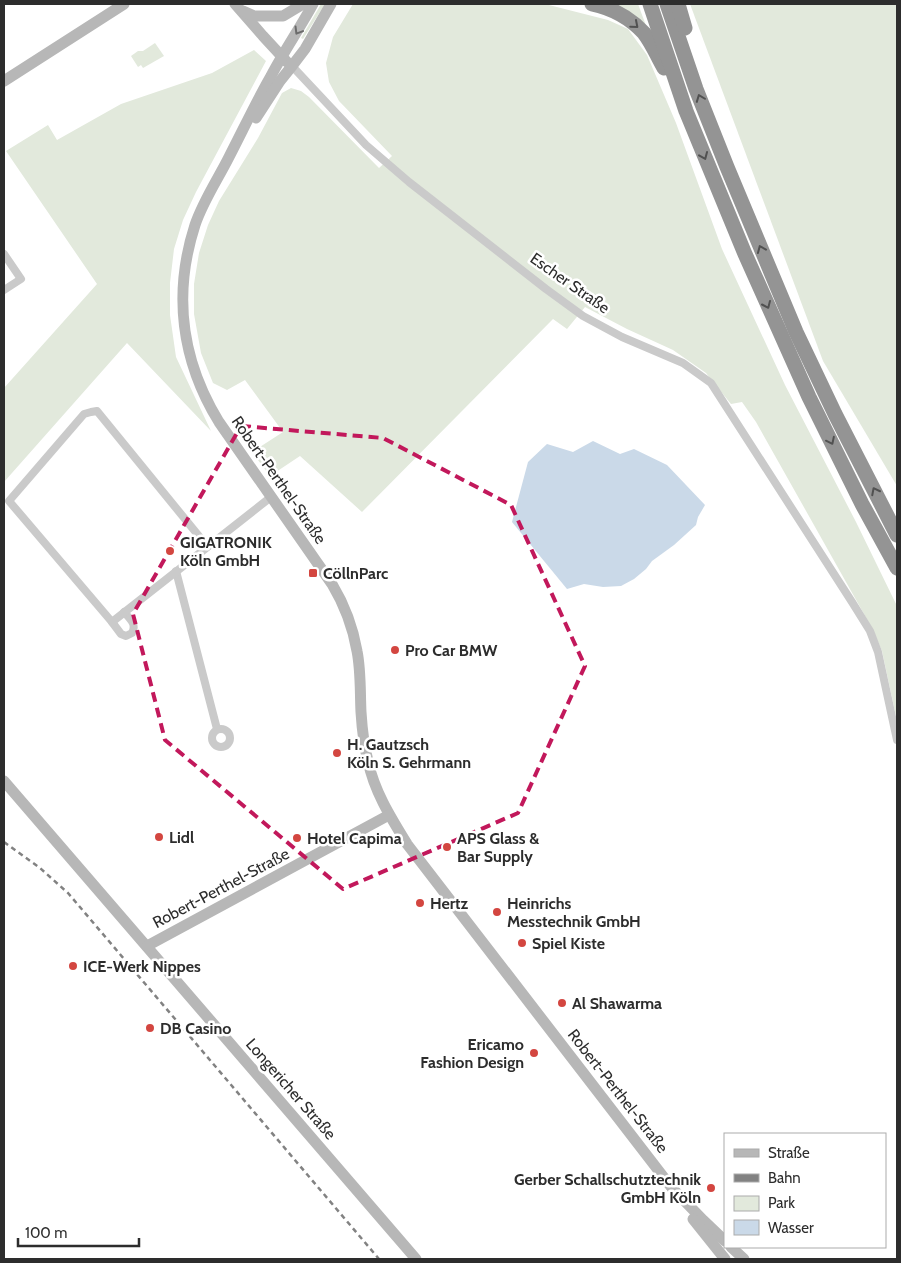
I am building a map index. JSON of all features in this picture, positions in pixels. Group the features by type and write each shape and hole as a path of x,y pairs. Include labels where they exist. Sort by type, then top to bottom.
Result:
{"highway":[{"path":"592,4 622,15 644,34 686,110"},
{"path":"650,4 686,110 745,254 790,355 862,504 897,568"},
{"path":"667,4 696,89 796,332 835,414 897,535"},
{"path":"678,4 686,40 686,59"}],"street":[{"path":"4,81 124,4"},
{"path":"237,6 254,16 283,16 303,4"},
{"name":"Robert-Perthel-Straße","path":"313,4 271,75 196,224 188,251 183,282 185,334 194,370 210,408 332,584 347,615 357,652 361,714 368,761 372,779 389,815 407,844 677,1194 693,1220 725,1259"},
{"name":"Robert-Perthel-Straße","path":"226,163 239,146 280,81 308,44 331,4"},
{"name":"Escher Straße","path":"237,6 282,57 373,151 409,182 583,316 622,337 683,363 710,383 870,632 878,652 897,740"},
{"path":"4,254 21,279 4,290"},
{"path":"124,612 134,624 132,633 126,636 121,634 9,501 84,414 97,411 208,546"},
{"path":"112,622 270,496"},
{"path":"176,571 217,729"},
{"name":"Longericher Straße","path":"4,781 416,1259"},
{"name":"Robert-Perthel-Straße","path":"147,946 389,815"},
{"name":"Robert-Perthel-Straße","path":"677,1194 724,1240"},
{"path":"732,1248 744,1259"}],"highlighted area":[{"path":"241,426 383,438 511,505 585,666 518,813 343,889 165,740 133,614"}],"green space":[{"path":"321,4 325,4 303,39 301,38"},
{"path":"353,4 545,4 608,20 628,29 647,55 676,123 722,249 785,385 897,606 897,721 882,651 873,630 756,422 742,402 731,404 706,373 673,350 585,307 567,329 553,319 362,512 300,456 270,476 252,452 283,432 245,380 227,390 213,383 201,353 194,314 194,284 199,253 208,225 219,201 258,138 282,93 291,88 301,91 309,97 379,168 392,156 339,101 329,82 326,63 333,37"},
{"path":"606,4 638,4 648,31"},
{"path":"690,4 897,4 897,486 823,361"},
{"path":"155,43 164,56 143,68 141,65 138,67 131,56"},
{"path":"254,50 266,61 183,220 174,249 170,283 170,315 176,357 211,431 127,343 4,482 4,388 97,284 6,151 48,125 57,140 121,104 212,73"}],"water":[{"path":"593,441 620,454 634,449 667,465 705,505 696,525 674,545 652,561 634,579 621,586 603,587 584,584 567,589 512,522 528,462 547,444 573,452"}],"railway":[{"path":"4,842 40,868 68,893 379,1259"}],"place":[{"name":"GIGATRONIK Köln GmbH","path":"170,551"},
{"name":"CöllnParc","path":"313,573"},
{"name":"Pro Car BMW","path":"395,650"},
{"name":"H. Gautzsch Köln S. Gehrmann","path":"337,753"},
{"name":"Lidl","path":"159,837"},
{"name":"Hotel Capima","path":"297,838"},
{"name":"APS Glass & Bar Supply","path":"447,847"},
{"name":"Hertz","path":"420,903"},
{"name":"Heinrichs Messtechnik GmbH","path":"497,912"},
{"name":"Spiel Kiste","path":"522,943"},
{"name":"ICE-Werk Nippes","path":"73,966"},
{"name":"Al Shawarma","path":"562,1003"},
{"name":"DB Casino","path":"150,1028"},
{"name":"Ericamo Fashion Design","path":"534,1053"},
{"name":"Gerber Schallschutztechnik GmbH Köln","path":"711,1188"}]}
